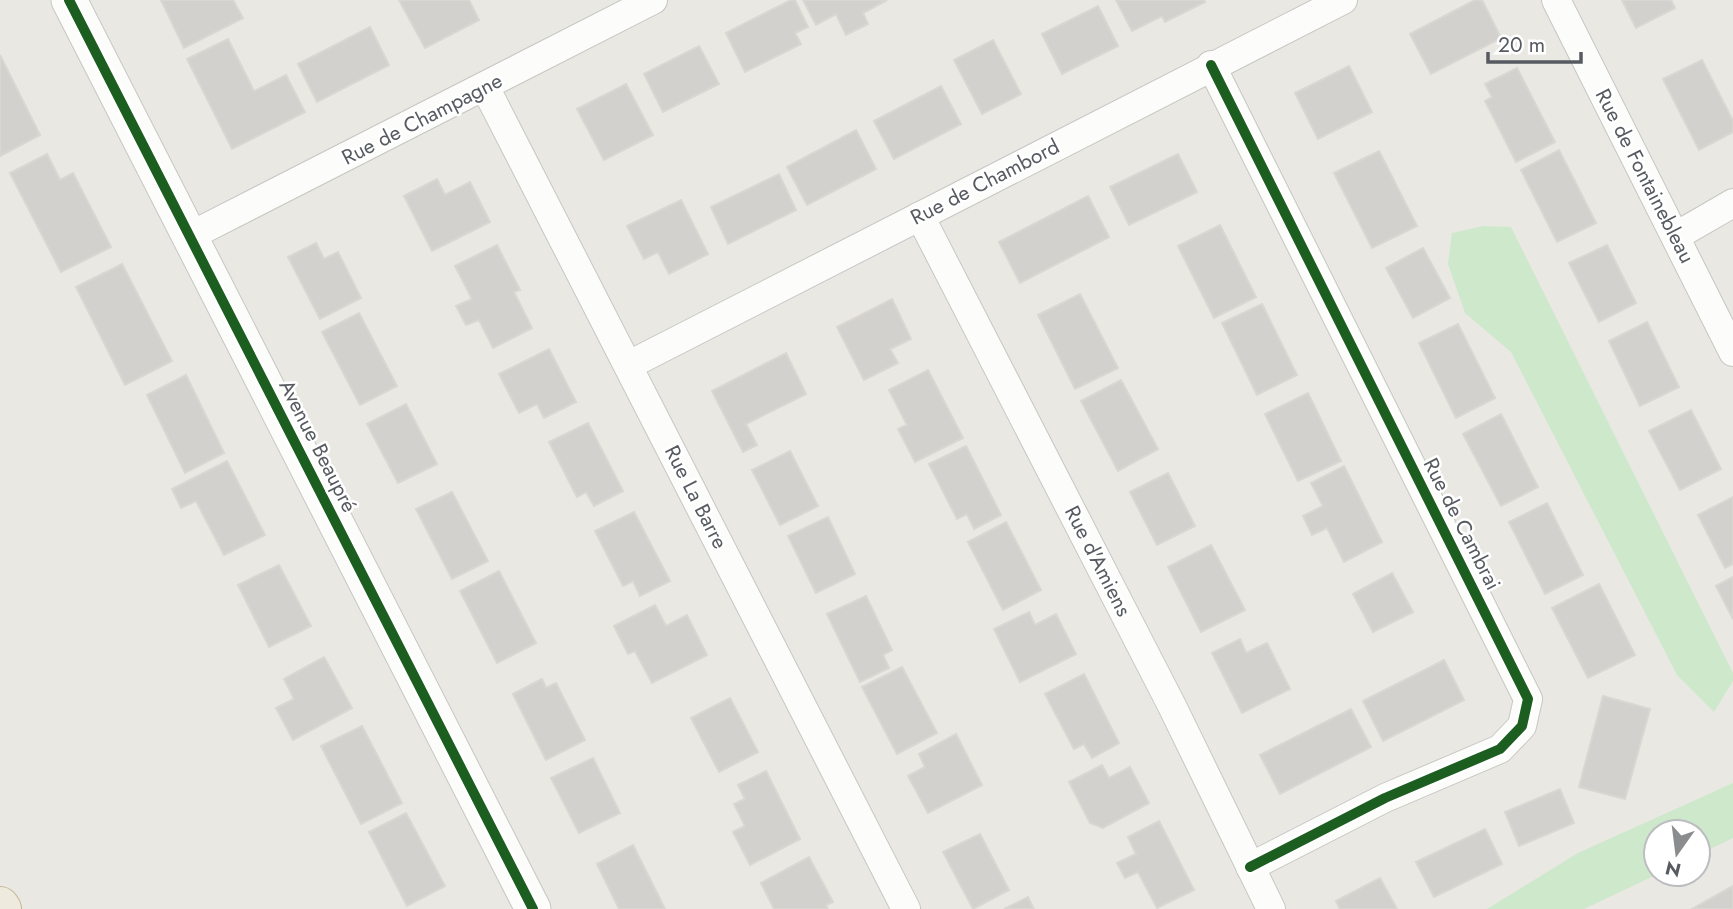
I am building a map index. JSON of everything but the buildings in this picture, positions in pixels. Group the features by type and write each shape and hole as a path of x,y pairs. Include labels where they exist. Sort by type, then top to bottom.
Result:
{"street":[{"name":"Avenue Beaupré","path":"69,0 533,909"},
{"name":"Rue de Champagne","path":"190,236 653,0"},
{"name":"Rue de Chambord","path":"629,366 1211,65 1343,0"},
{"name":"Rue de Fontainebleau","path":"1556,0 1733,352"},
{"name":"Rue de Cambrai","path":"1211,65 1528,699 1522,726 1500,748 1385,798 1250,867"},
{"name":"Rue La Barre","path":"485,87 906,909"},
{"path":"1676,236 1733,203"},
{"name":"Rue d'Amiens","path":"920,216 1172,706 1271,909"}],"green space":[{"path":"1483,226 1511,227 1733,673 1733,681 1714,712 1677,675 1511,352 1465,313 1448,264 1452,233"},
{"path":"1733,783 1733,838 1712,848 1712,818 1656,818"},
{"path":"1642,824 1642,882 1584,909 1487,909 1578,853"}],"cycle path":[{"path":"69,0 533,909"},
{"path":"1211,65 1528,699 1522,726 1500,749 1385,798 1250,867"}]}
